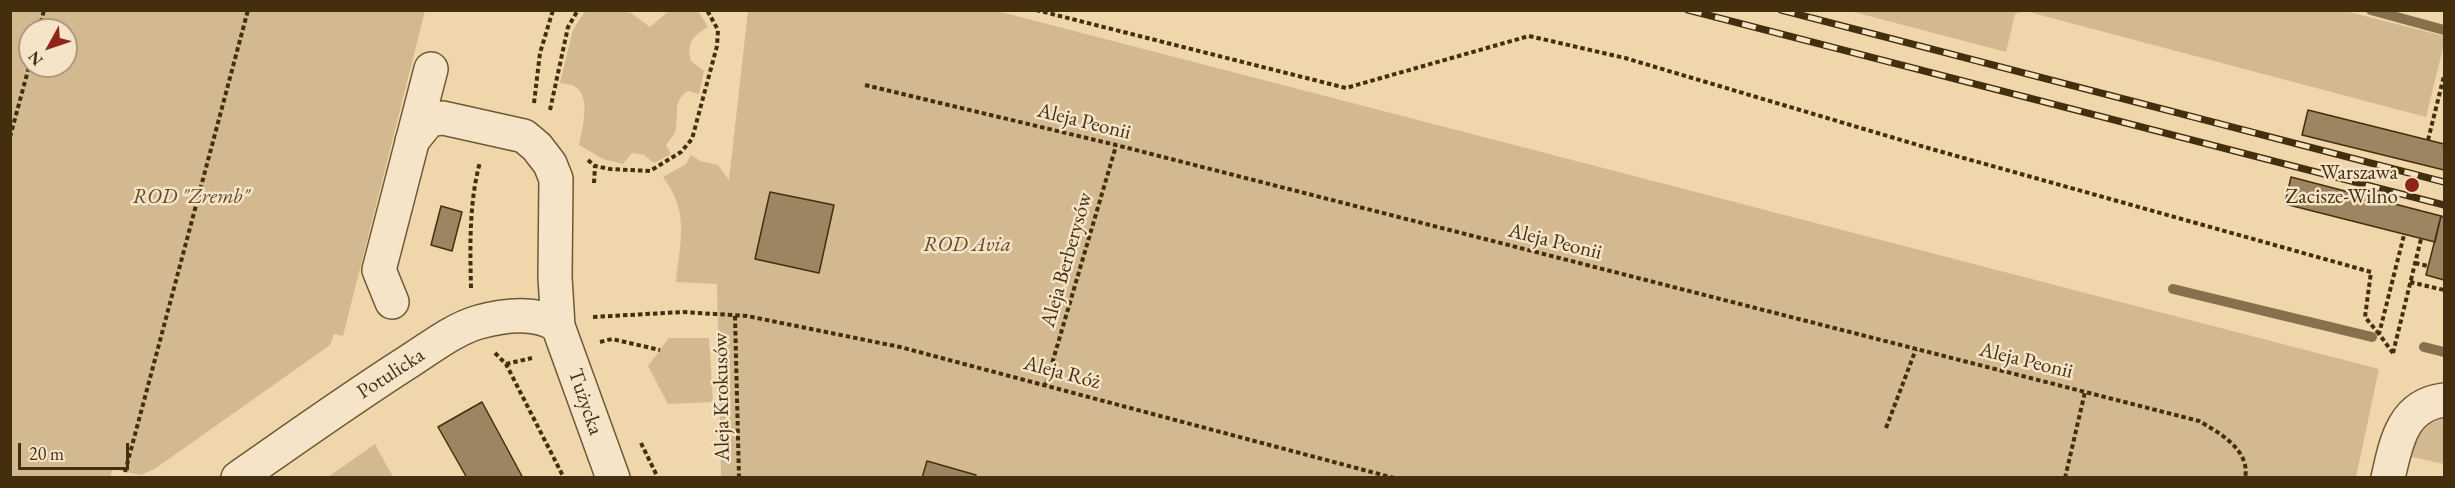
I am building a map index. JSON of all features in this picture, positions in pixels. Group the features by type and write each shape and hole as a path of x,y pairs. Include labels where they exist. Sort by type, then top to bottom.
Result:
{"street":[{"path":"392,302 380,270 431,69"},
{"path":"412,141 429,120 442,118 524,136"},
{"name":"Tużycka","path":"524,136 537,147 550,164 556,179 555,277 558,326 613,477"},
{"name":"Potulicka","path":"238,477 452,335 479,322 507,317 546,317 558,326"},
{"path":"2388,477 2403,424 2421,407 2445,400"}],"path":[{"path":"125,472 248,10"},
{"path":"524,136 532,118 540,53 553,10"},
{"path":"554,121 549,103 568,27 578,10"},
{"path":"579,153 595,166 651,171 681,152 692,139 717,46 718,30 706,10"},
{"path":"1036,10 1346,88 1530,36 1625,58 1928,148 2372,272 2365,317 2393,353 2421,239"},
{"path":"2428,140 2445,76"},
{"path":"10,137 26,78"},
{"name":"Aleja Peonii","path":"865,85 1116,145 2199,421 2232,442 2242,457 2245,477"},
{"name":"Aleja Berberysów","path":"1046,384 1116,145"},
{"path":"2379,334 2404,235"},
{"path":"2415,263 2428,266"},
{"path":"2410,282 2445,290"},
{"path":"594,310 598,325"},
{"name":"Aleja Róż","path":"558,326 595,317 683,312 735,316 900,347 1394,477"},
{"name":"Aleja Krokusów","path":"735,316 739,477"},
{"path":"601,333 607,351"},
{"path":"1886,429 1916,349"},
{"path":"2065,477 2085,392"},
{"path":"640,440 658,477"}],"green space":[{"path":"616,10 631,13 650,27 669,11 698,11 708,27 698,33 689,50 691,61 704,71 699,94 688,91 680,99 677,107 676,130 666,145 671,154 654,163 644,155 632,153 623,164 603,159 579,145 584,113 583,97 574,86 560,83 573,30 585,11"},
{"name":"ROD \"Zremb\"","path":"10,11 425,11 343,336 334,334 330,345 156,468 141,475 113,469 110,477 11,477"},
{"name":"ROD Avia","path":"748,11 997,11 2379,369 2356,477 721,477 717,284 676,282 681,240 680,215 677,203 663,177 686,164 691,155 700,161 718,165 729,180"},
{"path":"1850,11 2025,11 2015,14 2006,52"},
{"path":"2025,11 2345,11 2444,36 2444,44 2426,117"},
{"path":"669,338 709,338 713,402 668,404 648,366"},
{"path":"2444,417 2444,464 2408,456 2420,430 2430,421"},
{"path":"375,444 393,477 328,477"}],"building":[{"path":"2308,110 2444,144 2444,170 2302,135"},
{"path":"2291,177 2441,216 2435,242 2285,204"},
{"path":"770,192 834,205 819,273 755,259"},
{"path":"441,206 462,212 452,251 431,245"},
{"path":"2441,216 2444,217 2444,280 2426,275"},
{"path":"482,402 523,478 467,478 438,427"},
{"path":"927,461 976,475 975,478 922,478"}],"waterway":[{"path":"2371,10 2444,30"},
{"path":"2173,289 2372,337"},
{"path":"2424,347 2444,352"}],"railway":[{"path":"1688,10 2444,205"},
{"path":"1781,10 2444,182"}],"place":[{"name":"Warszawa Zacisze-Wilno","path":"2412,185"}]}
